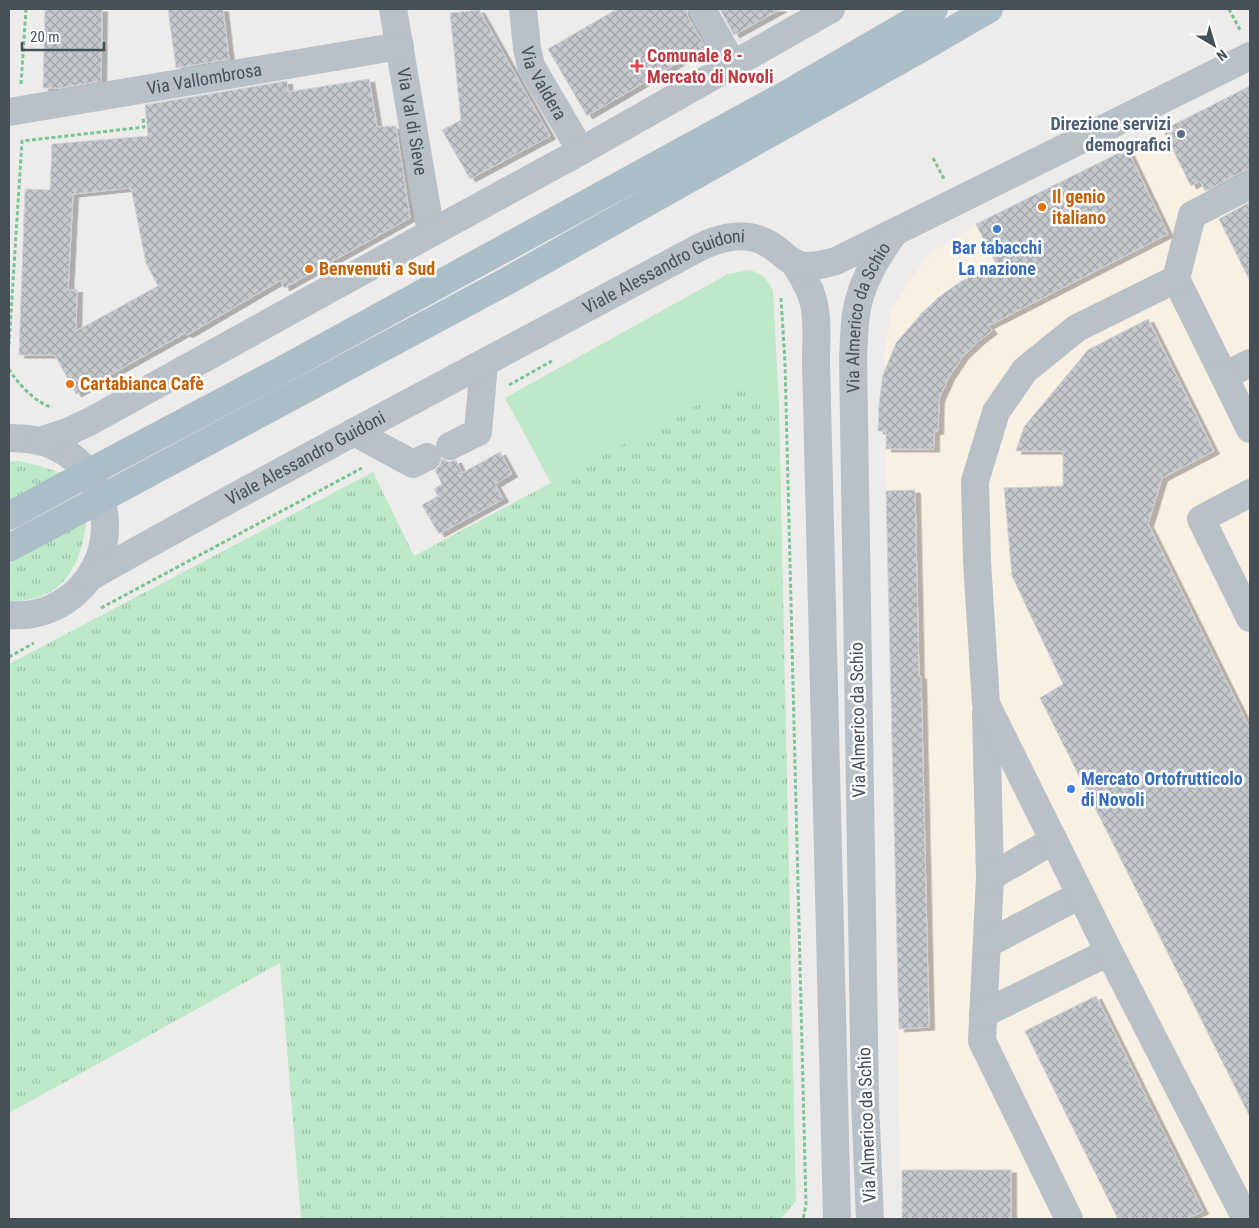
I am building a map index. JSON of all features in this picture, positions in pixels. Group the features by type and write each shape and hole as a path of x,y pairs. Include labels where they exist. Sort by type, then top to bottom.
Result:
{"main road":[{"path":"9,516 282,370 727,127 934,9"},
{"path":"9,548 509,280 989,9"}],"street":[{"name":"Via Val di Sieve","path":"393,9 431,232"},
{"name":"Via Valdera","path":"523,9 531,66 582,151"},
{"path":"702,9 733,65"},
{"name":"Viale Alessandro Guidoni","path":"40,441 91,421 431,232 582,151 831,9"},
{"name":"Via Vallombrosa","path":"9,112 400,46"},
{"path":"795,264 808,266 836,261 955,202 1247,47"},
{"path":"1250,185 1192,215 1176,279 1250,429"},
{"name":"Via Almerico da Schio","path":"870,1219 865,1092 853,357 856,313 861,293 877,259 895,231"},
{"name":"Viale Alessandro Guidoni","path":"90,577 354,432 700,247 719,239 736,236 752,237 767,242 795,264"},
{"name":"Via Almerico da Schio","path":"795,264 805,279 811,293 815,307 816,323 837,1219"},
{"path":"1069,1219 982,1041 990,877 986,704 977,561 975,480 996,412 1025,370 1077,328 1176,279"},
{"path":"1224,376 1250,363"},
{"path":"354,432 413,464 478,432 484,364"},
{"path":"9,417 40,441"},
{"name":"Viale Alessandro Guidoni","path":"9,438 40,441 67,453 78,462 88,473 101,498 105,514 106,531 98,563 90,577 72,596 50,609 24,616 9,615"},
{"path":"1250,493 1201,519 1250,618"},
{"path":"986,704 1237,1216"},
{"path":"990,877 1054,840"},
{"path":"987,944 1080,895"},
{"path":"984,1014 1109,952"},
{"path":"821,1219 836,1170"}],"path":[{"path":"21,88 26,9"},
{"path":"1229,9 1247,47"},
{"path":"9,345 22,141 144,127 140,90"},
{"path":"933,158 944,181"},
{"path":"786,363 806,1205 803,1219"},
{"path":"9,369 25,389 40,401 48,406 58,407"}],"shaded area":[{"name":"Mercato Ortofrutticolo di Novoli","path":"1250,86 1250,1219 901,1219 884,358 891,312 908,283 930,254 976,224"}],"green space":[{"path":"749,270 764,277 773,291 779,404 741,381 551,483 505,398 728,274"},
{"path":"741,381 779,404 796,1201 781,1219 301,1219 280,963 9,1113 9,664 373,472 414,556"},
{"path":"19,461 61,473 9,500 9,462"},
{"path":"86,522 82,545 67,577 50,592 39,597 9,602 9,564"}],"building":[{"path":"45,9 102,9 101,81 60,88 43,88"},
{"path":"168,9 223,9 229,59 176,68"},
{"path":"617,9 686,9 688,17 705,47 587,116 548,49"},
{"path":"720,9 781,9 734,35"},
{"path":"479,10 550,136 470,179 442,130 461,120 450,13"},
{"path":"369,79 377,127 396,126 410,218 284,288 281,280 187,335 185,333 76,394 55,355 19,355 25,189 50,190 52,144 148,136 145,105 287,81 288,92","holes":["131,188 146,263 158,286 76,331 77,289 68,291 73,194"]},
{"path":"1250,86 1250,169 1205,191 1200,181 1191,186 1163,130"},
{"path":"1127,149 1168,234 988,326 992,331 963,356 949,377 939,399 938,431 934,432 934,449 886,449 886,431 878,431 879,404 883,375 896,343 939,297 960,282 996,264 976,224"},
{"path":"1250,202 1250,281 1219,219"},
{"path":"1148,319 1214,451 1162,478 1148,524 1250,729 1250,1117 1040,698 1063,684 1012,576 1004,488 1063,486 1063,451 1016,451 1024,427 1088,350"},
{"path":"500,452 512,474 495,484 503,499 439,534 422,505 438,496 434,489 442,484 435,470 440,465 442,459 449,462 456,460 462,473"},
{"path":"915,490 929,1027 899,1029 886,491"},
{"path":"1096,996 1203,1211 1186,1219 1118,1219 1025,1031"},
{"path":"902,1170 1011,1170 1011,1219 902,1219"}],"place":[{"name":"Comunale 8 - Mercato di Novoli","path":"637,66"},
{"name":"Direzione servizi demografici","path":"1181,134"},
{"name":"Il genio italiano","path":"1042,207"},
{"name":"Bar tabacchi La nazione","path":"997,229"},
{"name":"Benvenuti a Sud","path":"309,269"},
{"name":"Cartabianca Cafè","path":"70,384"},
{"name":"Mercato Ortofrutticolo di Novoli","path":"1071,789"}]}
